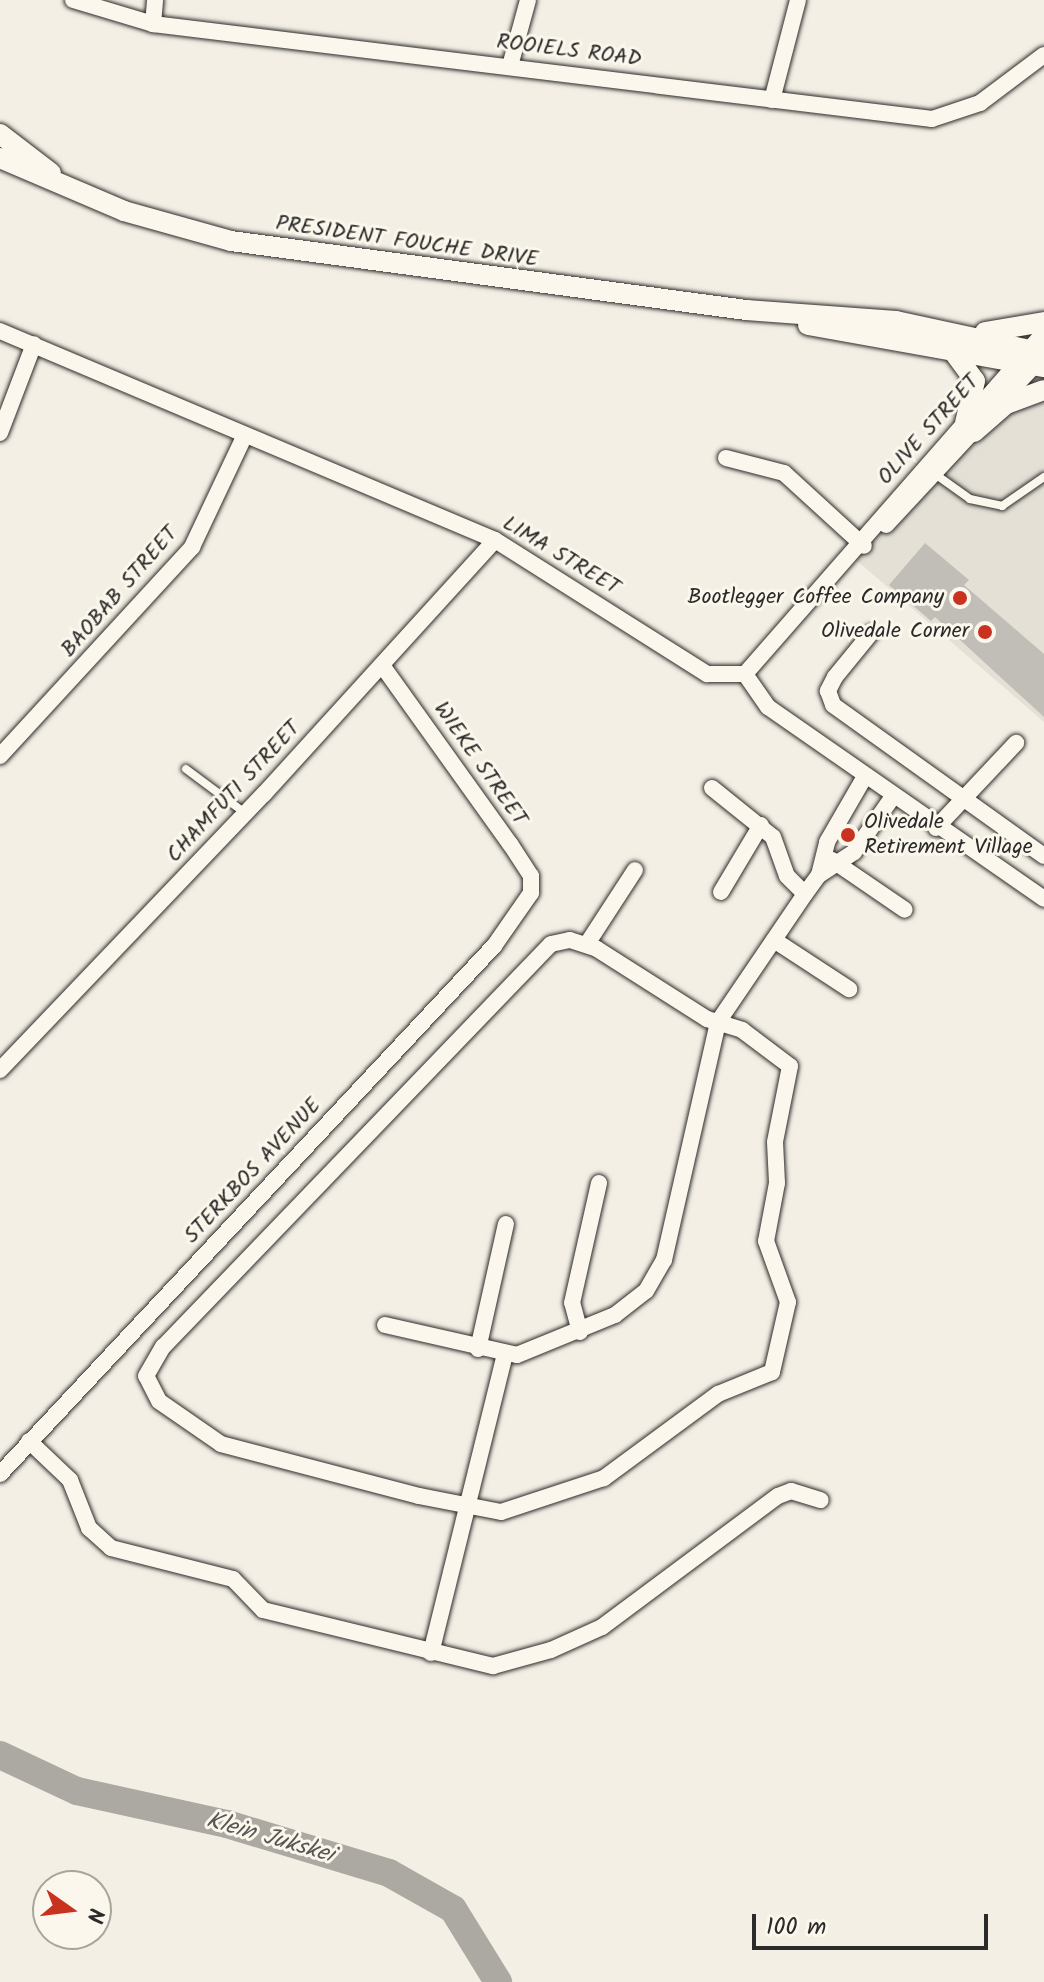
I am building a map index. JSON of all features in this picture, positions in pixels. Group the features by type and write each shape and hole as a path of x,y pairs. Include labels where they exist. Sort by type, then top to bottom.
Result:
{"street":[{"name":"ROOIELS ROAD","path":"73,0 153,24 510,66 898,117 946,117 980,103 1044,55"},
{"path":"153,24 155,0"},
{"path":"510,66 528,0"},
{"path":"772,100 798,0"},
{"name":"PRESIDENT FOUCHE DRIVE","path":"0,134 70,188"},
{"name":"PRESIDENT FOUCHE DRIVE","path":"0,158 149,219 231,241 952,339 1036,358"},
{"path":"970,428 975,381 952,339 1007,332 1044,322"},
{"name":"LIMA STREET","path":"0,331 244,437 495,540 707,674 745,674"},
{"name":"OLIVE STREET","path":"745,674 848,558 1036,358 1044,333"},
{"path":"0,433 34,344"},
{"path":"970,428 1006,404 1044,390"},
{"name":"OLIVE STREET","path":"861,544 935,474 970,428"},
{"name":"BAOBAB STREET","path":"0,756 192,547 244,437"},
{"path":"726,458 784,473 861,544"},
{"name":"CHAMFUTI STREET","path":"0,1070 245,813 495,540"},
{"path":"871,633 835,677 830,699 961,800 1044,856"},
{"name":"WIEKE STREET","path":"382,665 531,876 531,893"},
{"path":"745,674 768,707 892,798 1044,899"},
{"path":"936,828 1016,743"},
{"path":"385,1325 505,1355 531,1353 630,1306 656,1279 718,1022 830,860 864,778"},
{"path":"712,788 773,837 787,876 805,894"},
{"path":"830,860 854,852 892,798"},
{"path":"721,892 761,825"},
{"path":"830,860 905,910"},
{"path":"587,944 635,870"},
{"name":"STERKBOS AVENUE","path":"0,1474 494,946 531,893"},
{"path":"774,940 849,989"},
{"path":"551,944 587,944 694,1012 758,1040 791,1071 775,1142 777,1183 766,1241 788,1302 777,1363 765,1378 718,1394 604,1478 524,1508 468,1507 221,1444 159,1401 150,1388 147,1366 551,944"},
{"path":"580,1332 572,1303 599,1183"},
{"path":"478,1349 506,1224"},
{"path":"431,1653 505,1355"},
{"path":"29,1441 70,1480 89,1528 111,1548 233,1579 263,1610 493,1666 551,1650 602,1627 778,1496 791,1491 821,1500"}],"lane":[{"path":"935,474 970,499 1002,506 1044,477"},
{"path":"186,769 245,813"}],"shaded area":[{"path":"1033,358 1044,363 1044,722 855,559"}],"building":[{"name":"Olivedale Corner","path":"925,543 969,580 964,585 1044,654 1044,717 935,617 931,621 889,585"}],"waterway":[{"name":"Klein Jukskei","path":"0,1755 77,1791 227,1824 389,1873 453,1909 498,1982"}],"place":[{"name":"Bootlegger Coffee Company","path":"960,598"},
{"name":"Olivedale Corner","path":"985,632"},
{"name":"Olivedale Retirement Village","path":"848,835"}]}
